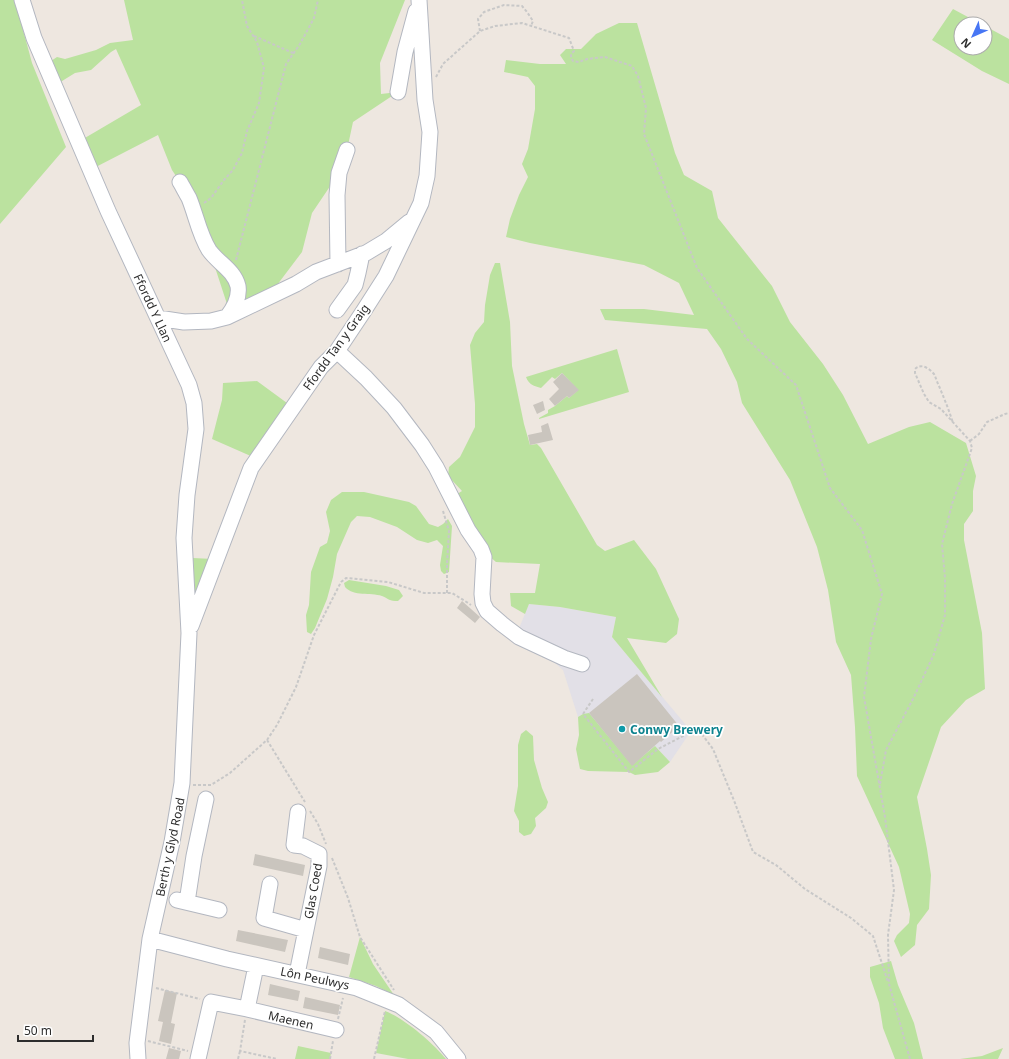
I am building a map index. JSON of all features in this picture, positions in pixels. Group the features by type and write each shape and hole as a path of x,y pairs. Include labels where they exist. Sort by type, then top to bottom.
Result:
{"street":[{"name":"Ffordd Y Llan","path":"22,0 34,38 75,135 108,211 189,386 194,403 196,429 187,495 184,538 189,633"},
{"path":"398,92 405,52 420,3"},
{"name":"Ffordd Tan y Graig","path":"189,633 251,468 321,367 337,351 363,312 386,276 421,203 427,176 430,132 425,100 420,3"},
{"path":"338,264 337,195 339,173 347,150"},
{"path":"180,182 188,197 203,240 210,252 232,275 238,286 238,297 234,308 227,317"},
{"path":"158,318 184,322 211,321 227,317 296,284 316,272 362,254 386,241 413,218"},
{"path":"337,310 355,284 362,254"},
{"path":"337,351 366,378 394,408 422,445 436,467 468,530 481,549 484,557 482,594 483,603 487,611 519,637 564,658 582,664"},
{"name":"Berth y Glyd Road","path":"138,1059 137,1038 150,939 170,850 182,785 189,633"},
{"path":"206,799 194,856 182,901 220,910"},
{"name":"Glas Coed","path":"297,974 319,866 319,854 304,846 294,845 301,818"},
{"path":"170,850 194,856"},
{"name":"Glas Coed","path":"265,890 264,918 306,930"},
{"name":"Lôn Peulwys","path":"150,939 256,966 392,996 399,1005 436,1032 458,1059"},
{"path":"247,1009 256,966"},
{"path":"199,1057 210,1002"},
{"name":"Maenen","path":"210,1002 336,1030"}],"path":[{"path":"193,210 211,198 233,170 242,153 247,131 259,103 264,68 257,42 247,26 242,0"},
{"path":"232,275 286,64 314,18 318,0"},
{"path":"480,31 478,19 484,12 504,5 522,6 533,21 531,26"},
{"path":"436,79 443,64 480,31 495,26 522,24 569,38 574,51 571,54 573,61 579,62 587,58 605,57 632,66 638,76 646,108 644,134 697,268 747,339 796,385 830,488 862,530 882,594 871,639 864,697 885,818 894,890 888,935 889,984"},
{"path":"253,35 293,53"},
{"path":"880,786 886,750 913,699 934,654 945,615 945,578 942,544 952,504 972,448 970,441 953,423 941,409 929,402 915,374 915,369 918,366 923,366 934,374 953,423"},
{"path":"970,441 979,434 987,422 1009,413"},
{"path":"443,511 449,531 447,593"},
{"path":"182,785 211,785 230,773 267,740 277,725 296,687 314,635 341,582 346,578 388,582 424,593 452,593 465,600 475,608"},
{"path":"593,699 583,714 629,772 658,749 683,736 695,725 713,749 753,852 776,865 805,889 851,918 874,936 910,1059"},
{"path":"267,740 318,824 326,844"},
{"path":"332,858 348,898 360,937 392,996 374,1059"},
{"path":"144,985 210,1002"},
{"path":"238,1059 247,1009"},
{"path":"137,1038 199,1057"},
{"path":"240,1051 277,1059"}],"shaded area":[{"path":"529,604 560,607 616,617 612,637 691,731 670,762 658,749 629,772 583,714 578,717 563,670 555,663 513,643"}],"green space":[{"path":"0,0 15,0 32,63 66,147 0,224"},
{"path":"124,0 405,0 380,63 381,94 398,92 353,122 347,150 339,173 312,213 302,252 268,297 227,304 210,252 180,182 172,170 158,135 90,170 78,142 141,105 116,49 91,70 75,73 54,86 45,65 57,57 65,59 96,50 110,43 133,40"},
{"path":"953,9 966,16 953,16 953,53 932,40"},
{"path":"619,23 637,23 675,153 684,175 712,191 718,218 772,286 790,322 823,364 843,395 868,444 909,427 930,422 966,443 976,476 973,491 973,511 964,524 964,540 982,633 985,689 966,700 941,727 917,797 931,875 929,909 917,925 915,945 901,957 894,941 897,935 909,923 910,914 899,867 857,776 851,675 836,642 828,590 817,547 790,480 742,403 737,382 721,349 707,329 605,320 600,309 644,309 694,315 679,283 644,265 506,237 510,219 528,177 522,164 528,149 535,109 535,86 528,77 504,72 506,60 540,64 566,64 560,55 566,49 581,49 596,34"},
{"path":"993,30 1009,39 1009,84 982,71 958,56 993,56"},
{"path":"495,263 500,263 510,322 512,366 530,445 537,444 541,448 597,545 605,551 634,540 656,569 679,619 677,634 666,643 627,638 662,697 612,637 616,617 560,607 529,604 525,614 511,606 510,593 535,593 540,564 496,562 481,549 451,498 462,491 448,476 449,467 460,457 475,427 475,404 470,345 475,333 484,322 490,275"},
{"path":"617,349 629,392 539,419 548,413 548,410 567,396 569,398 578,390 562,373 555,379 552,377 541,388 534,386 527,380 526,377"},
{"path":"257,381 287,403 253,457 212,439 222,400 223,383"},
{"path":"342,492 364,492 409,502 416,506 429,524 438,527 448,519 452,526 449,572 444,574 441,571 440,565 443,546 437,540 428,543 417,540 397,527 370,517 357,516 351,522 337,554 327,599 311,634 307,632 306,615 309,605 311,572 320,547 327,543 330,531 326,512 331,500"},
{"path":"193,558 213,559 195,598"},
{"path":"349,580 386,586 399,590 403,596 398,601 395,601 382,596 353,592 345,587 344,583"},
{"path":"589,713 632,765 655,746 670,762 658,772 635,775 629,772 588,771 580,769 576,749 579,735 578,717"},
{"path":"526,730 533,736 534,760 542,788 548,802 546,808 535,818 536,826 531,834 524,836 519,832 519,821 514,811 518,786 518,745 521,734"},
{"path":"360,937 373,964 394,995 376,986 349,977"},
{"path":"891,961 898,985 914,1023 923,1059 895,1059 883,1028 879,1003 870,977 870,967"},
{"path":"385,1011 401,1019 418,1032 446,1059 408,1059 376,1053"},
{"path":"298,1046 331,1053 330,1059 295,1059"},
{"path":"1003,1048 998,1059 960,1059 982,1056"}],"building":[{"path":"562,373 579,390 569,398 567,396 555,406 549,399 559,389 553,382"},
{"path":"543,401 545,410 537,414 533,405"},
{"path":"548,423 553,440 530,445 528,435 542,432 541,426"},
{"path":"462,601 480,617 475,623 457,608"},
{"path":"637,674 679,726 632,766 589,713"},
{"path":"255,854 305,865 303,876 253,865"},
{"path":"238,930 288,940 285,952 236,941"},
{"path":"320,947 350,954 348,965 318,958"},
{"path":"270,984 300,991 298,1001 268,995"},
{"path":"165,990 177,993 171,1023 175,1024 171,1044 159,1041 163,1022 158,1021"},
{"path":"305,997 340,1005 338,1015 303,1008"},
{"path":"169,1048 181,1051 179,1059 166,1059"}],"place":[{"name":"Conwy Brewery","path":"622,729"}]}
